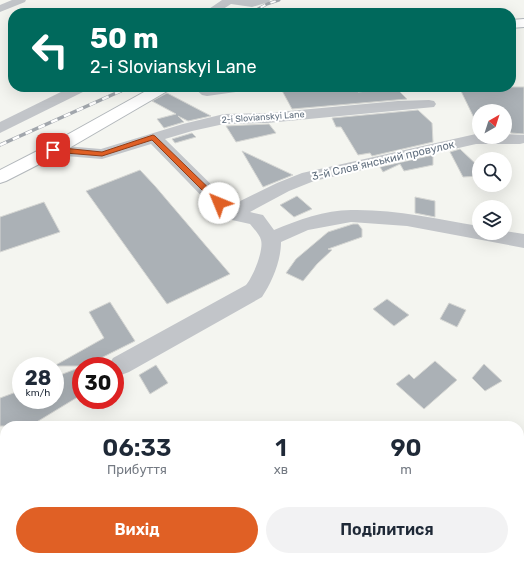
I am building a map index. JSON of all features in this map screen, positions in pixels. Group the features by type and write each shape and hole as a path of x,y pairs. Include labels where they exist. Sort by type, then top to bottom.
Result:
{"street":[{"path":"0,9 21,0"},
{"path":"216,8 228,0 252,4 265,0"},
{"path":"0,128 72,92"},
{"path":"0,177 53,150 155,92"},
{"name":"2-i Slovianskyi Lane","path":"53,150 102,154 153,137 224,119 267,118 398,105 429,104"},
{"path":"124,363 254,291 259,284 272,249 271,239 256,219 230,214 153,137"},
{"name":"3-й Слов’янський провулок","path":"230,214 295,182 337,170 476,139 520,139"},
{"path":"271,239 303,226 329,219 352,216 407,220 472,232"},
{"path":"512,239 524,241"}],"building":[{"path":"516,87 524,87 524,134 512,133 512,104 472,104 472,114 461,92 516,92"},
{"path":"283,92 400,92 407,99 292,109"},
{"path":"167,93 211,116 188,121 178,116 184,122 164,128 157,119 176,114 152,101"},
{"path":"418,110 432,123 433,142 372,156 370,153 358,155 341,127 336,127 332,118"},
{"path":"269,124 276,133 236,142 226,126"},
{"path":"192,133 196,137 175,143 172,139"},
{"path":"460,149 472,160 472,176 463,177 450,152"},
{"path":"242,151 293,175 263,187"},
{"path":"433,155 433,165 404,171 400,164 383,172 380,167"},
{"path":"140,170 230,274 167,304 86,191"},
{"path":"297,196 312,209 294,217 280,205"},
{"path":"415,197 435,201 435,217 415,213"},
{"path":"44,202 60,232 0,252 0,217"},
{"path":"353,224 358,224 362,229 362,237 328,249 332,250 317,264 303,281 286,273 296,259 328,232"},
{"path":"387,299 409,315 394,326 373,309"},
{"path":"110,302 135,341 103,357 72,357 72,366 64,366 64,360 104,338 89,312"},
{"path":"449,303 466,310 457,327 440,319"},
{"path":"435,361 457,380 424,409 396,384 409,374 414,379"},
{"path":"484,364 502,381 485,391 472,378"},
{"path":"156,365 168,383 150,394 139,375"},
{"path":"72,370 72,400 64,405 64,374"},
{"path":"12,394 12,409 58,409 38,421 0,421 0,398"}],"railway":[{"path":"260,8 279,0"},
{"path":"0,145 119,92"}],"route":[{"path":"53,150 102,154 153,137 219,203"}]}
